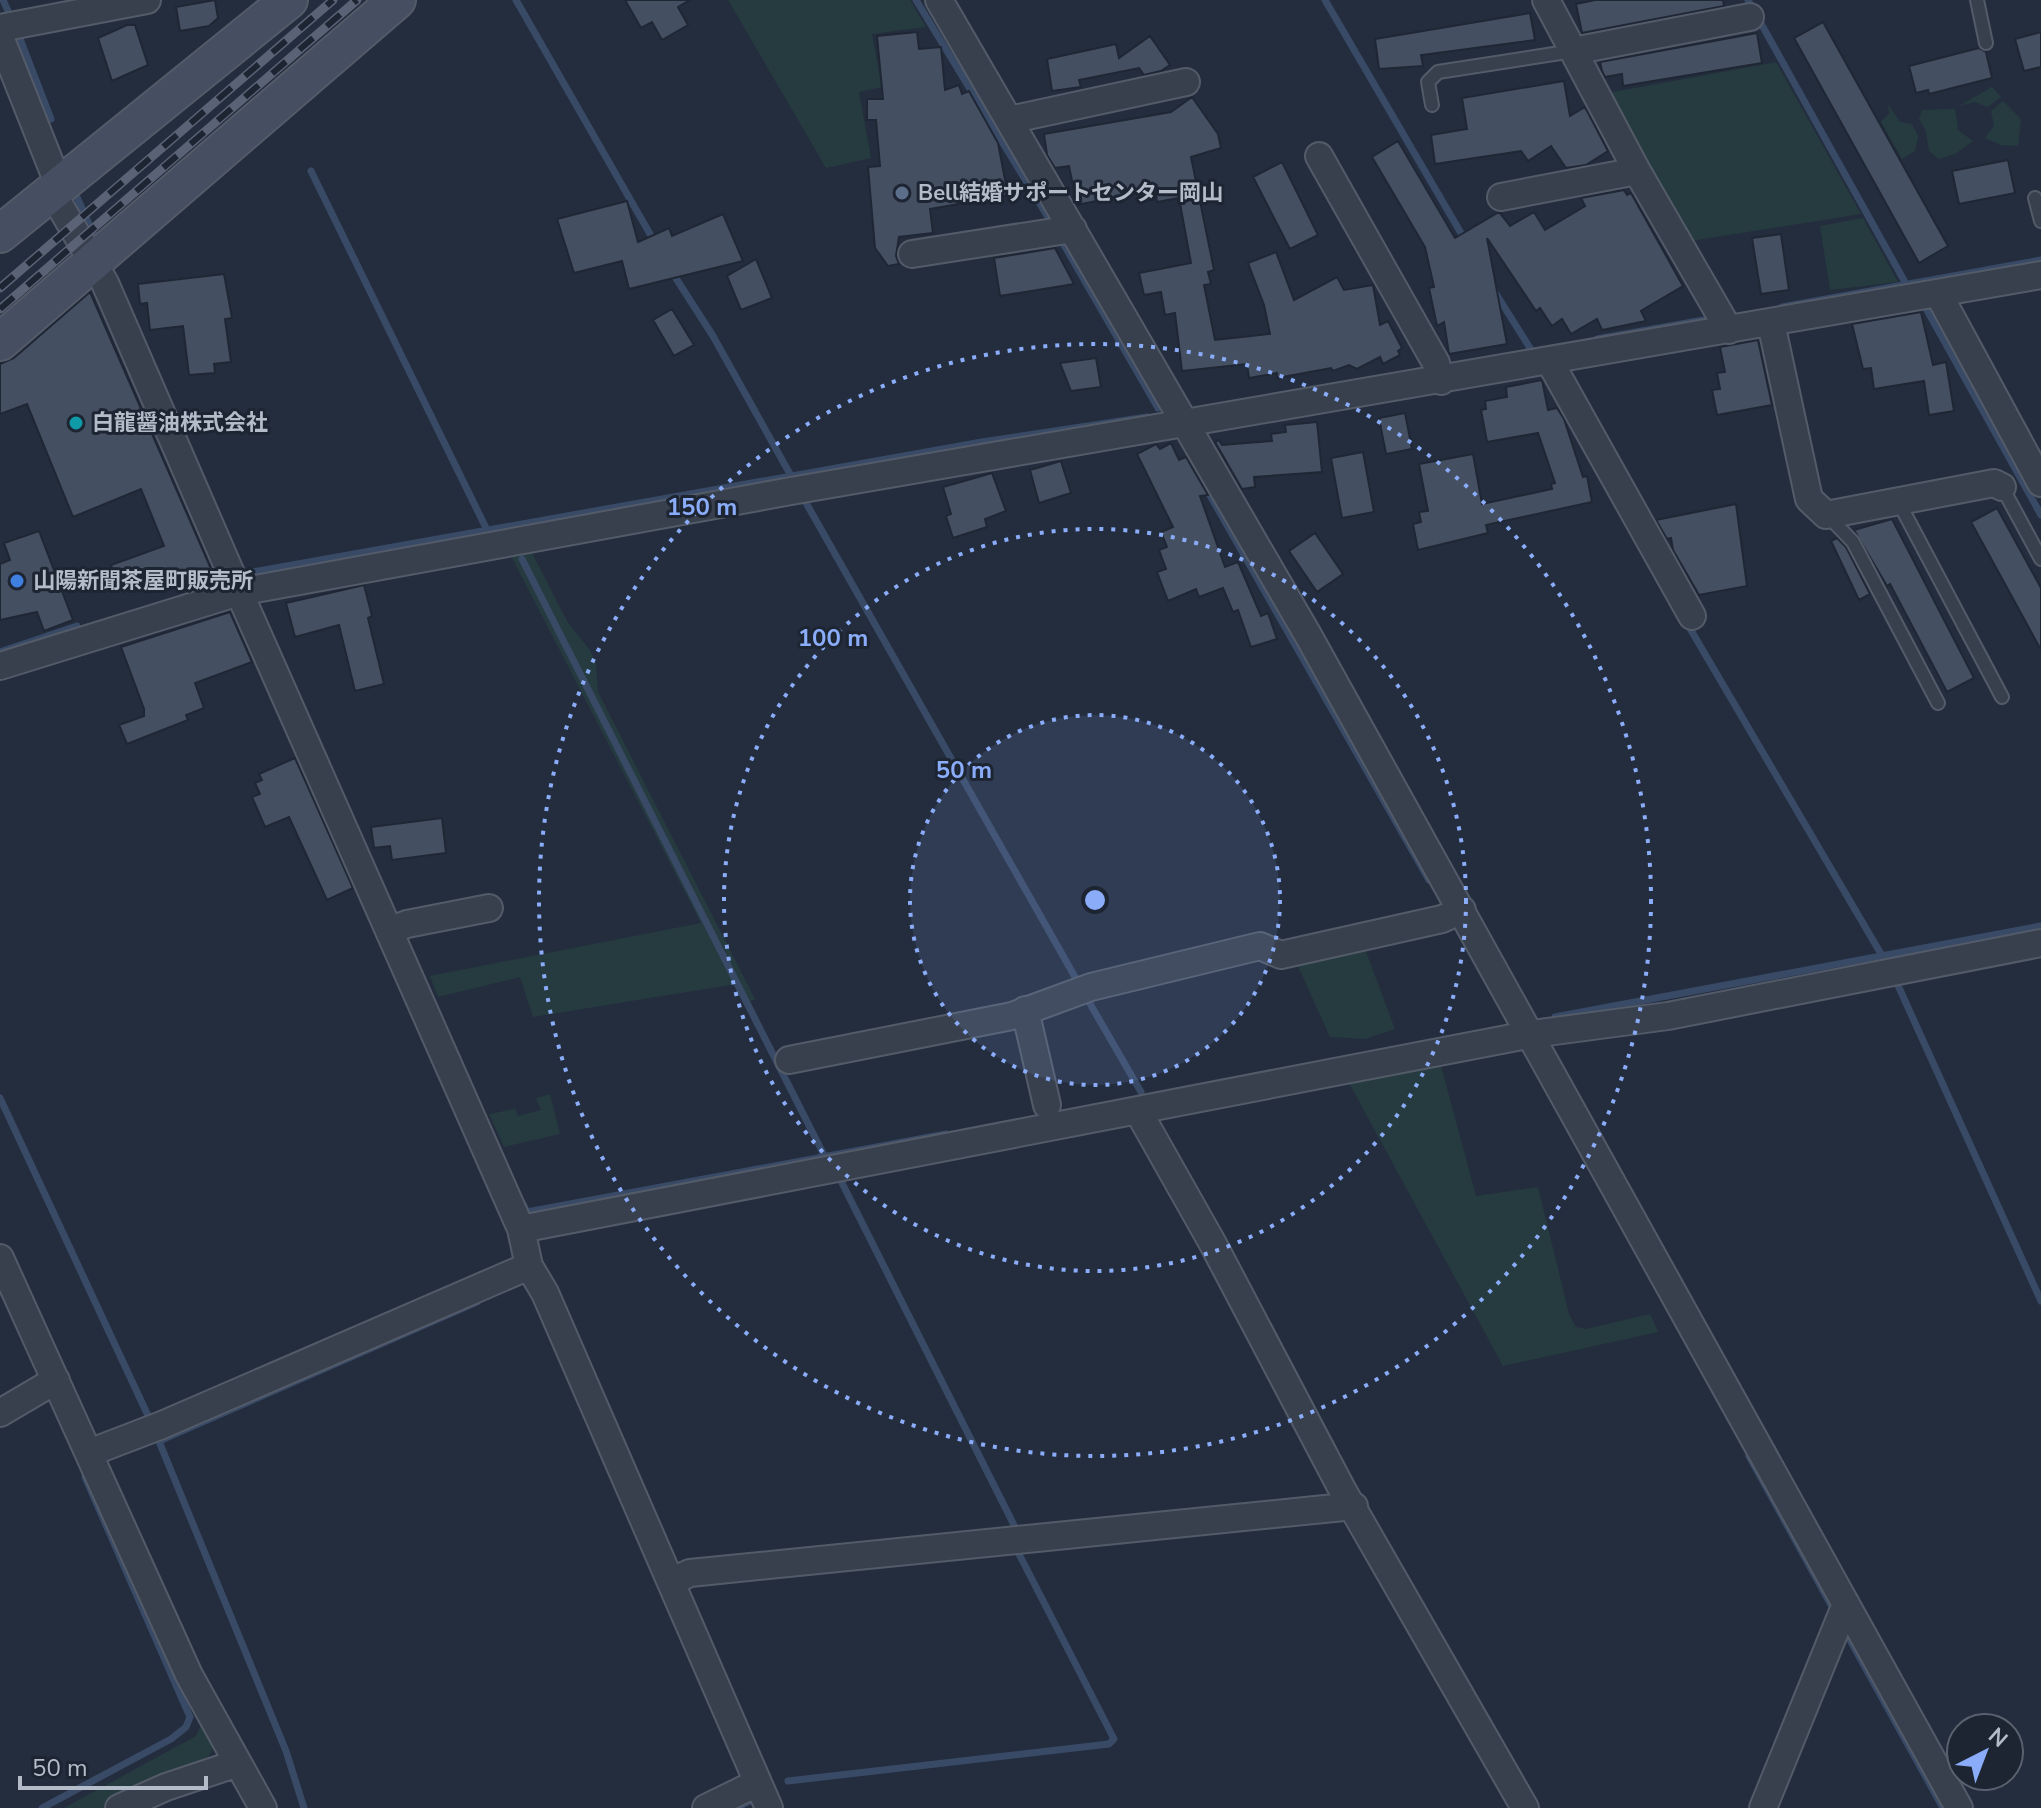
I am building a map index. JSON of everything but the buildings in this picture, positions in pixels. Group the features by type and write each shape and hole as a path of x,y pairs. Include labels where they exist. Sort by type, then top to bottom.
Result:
{"street":[{"path":"147,0 6,29 56,191 105,283 239,592 397,928 521,1229 533,1273 680,1577 763,1796 706,1808"},
{"path":"0,234 289,0"},
{"path":"0,342 88,255 397,0"},
{"path":"939,0 1009,120 1062,231 1186,425 1453,914 1532,1034 1959,1808"},
{"path":"1546,0 1637,171 1724,322"},
{"path":"1573,51 1750,17"},
{"path":"1009,120 1186,82"},
{"path":"1319,156 1438,372"},
{"path":"1501,197 1637,171"},
{"path":"912,254 1062,231"},
{"path":"0,666 239,592 796,490 1186,425 1438,372 1543,363 1724,322 1771,323 2041,275"},
{"path":"1926,296 2041,483"},
{"path":"1771,323 1809,499 1826,515 1994,483 2002,487"},
{"path":"1543,363 1692,616"},
{"path":"397,928 489,908"},
{"path":"789,1060 1025,1010 1083,989 1260,946 1281,955 1453,914"},
{"path":"521,1229 1532,1034 1668,1016 2041,943"},
{"path":"1025,1010 1047,1105"},
{"path":"1138,1111 1354,1506 1525,1808"},
{"path":"0,1258 49,1384 89,1453 189,1675 263,1808"},
{"path":"89,1453 533,1273"},
{"path":"0,1413 49,1384"},
{"path":"680,1577 1354,1506"},
{"path":"1763,1808 1846,1604"},
{"path":"119,1808 166,1787 238,1763"}],"lane":[{"path":"1977,0 1986,43"},
{"path":"1432,105 1428,82 1438,72 1573,51"},
{"path":"2035,198 2041,221"},
{"path":"2002,487 2041,559"},
{"path":"1898,501 2002,697"},
{"path":"1826,515 1853,542 1938,703"}],"green space":[{"path":"728,0 910,0 926,27 872,34 882,87 859,92 871,158 826,168"},
{"path":"1776,62 1861,214 1691,241 1608,93"},
{"path":"1992,87 2001,97 1988,107 1974,102 1959,106"},
{"path":"2003,101 2021,119 2018,146 2001,145 1985,138 1994,126 1991,111"},
{"path":"1888,104 1900,122 1912,124 1918,136 1915,151 1902,159 1881,122 1889,114"},
{"path":"1955,109 1958,130 1973,141 1955,154 1939,159 1929,151 1926,131 1919,119 1922,110"},
{"path":"1863,218 1898,282 1830,290 1820,226"},
{"path":"530,549 568,623 590,650 596,664 598,692 755,999 746,1003 736,984 533,1017 520,977 438,997 430,976 701,923 509,552"},
{"path":"1365,949 1395,1029 1365,1039 1330,1037 1297,964"},
{"path":"1440,1062 1476,1196 1538,1187 1569,1314 1576,1327 1586,1329 1650,1314 1658,1332 1503,1366 1348,1081"},
{"path":"550,1094 560,1134 504,1147 489,1114 515,1109 518,1116 541,1110 536,1098"},
{"path":"199,1712 215,1742 209,1756 104,1808 64,1808 196,1736 200,1727"}],"waterway":[{"path":"3,0 12,20"},
{"path":"516,0 654,241"},
{"path":"916,0 1054,227"},
{"path":"1325,0 1465,240"},
{"path":"1748,0 1906,284"},
{"path":"17,31 51,119"},
{"path":"311,171 487,530"},
{"path":"76,195 97,242"},
{"path":"1060,238 1158,408"},
{"path":"1782,307 2041,260"},
{"path":"670,269 713,336 795,483"},
{"path":"1493,289 1535,356"},
{"path":"1923,303 2041,515"},
{"path":"1597,339 1715,318"},
{"path":"241,574 982,442 1147,417"},
{"path":"1203,483 1429,880"},
{"path":"801,494 1079,984"},
{"path":"522,559 824,1155"},
{"path":"1685,620 1884,959"},
{"path":"0,652 77,626"},
{"path":"1555,1017 2041,926"},
{"path":"1896,981 2041,1301"},
{"path":"1085,995 1141,1092"},
{"path":"0,1098 151,1422"},
{"path":"523,1204 527,1212 946,1134"},
{"path":"839,1177 1018,1533"},
{"path":"159,1441 477,1302"},
{"path":"156,1434 286,1751 304,1808"},
{"path":"1749,1456 1831,1605"},
{"path":"42,1808 171,1739 186,1727 190,1717 85,1477"},
{"path":"788,1781 1109,1744 1114,1739 1018,1552"},
{"path":"1845,1631 1943,1808"},
{"path":"736,1808 758,1797"}],"railway":[{"path":"0,288 333,0"},
{"path":"0,309 357,0"}],"place":[{"name":"Bell結婚サポートセンター岡山","path":"902,193"},
{"name":"白龍醤油株式会社","path":"76,423"},
{"name":"山陽新聞茶屋町販売所","path":"17,581"}]}
